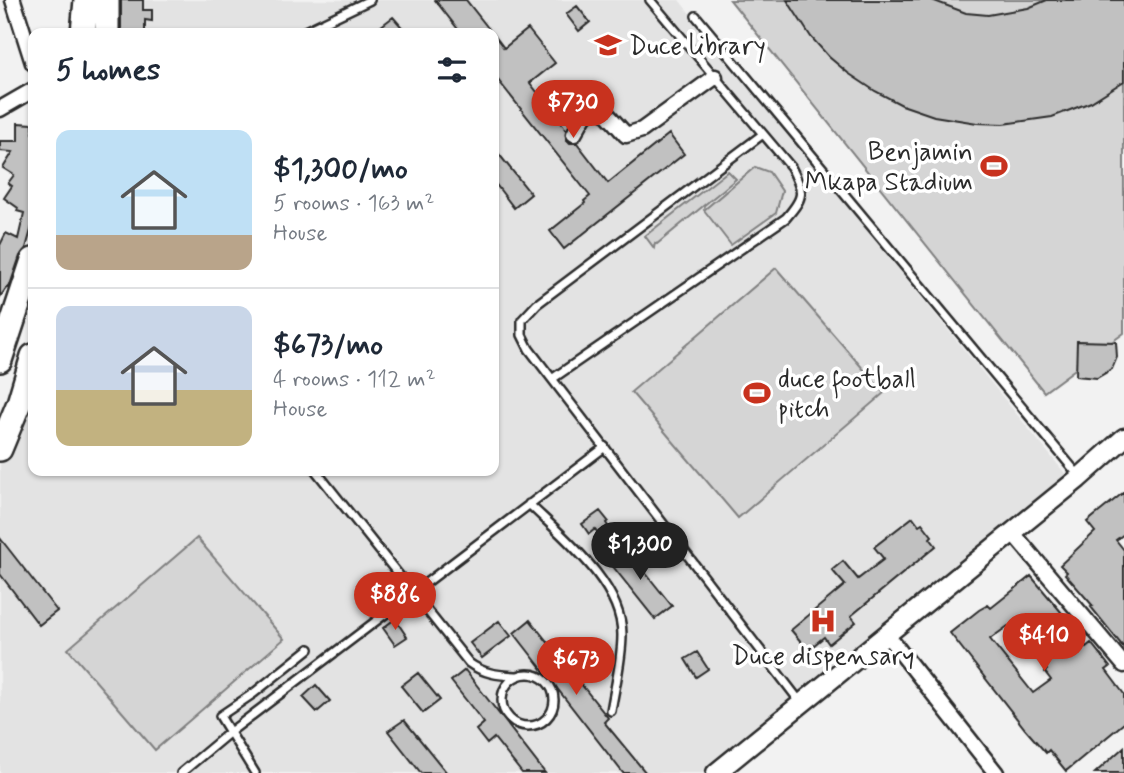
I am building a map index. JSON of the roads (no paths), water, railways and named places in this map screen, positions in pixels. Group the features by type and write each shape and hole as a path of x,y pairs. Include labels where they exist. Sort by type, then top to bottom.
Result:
{"main road":[{"path":"83,28 86,0"},
{"path":"107,0 107,28"},
{"path":"0,360 28,275"},
{"path":"0,449 28,373"}],"street":[{"path":"13,0 28,47"},
{"path":"574,134 584,116 597,103 626,135 642,130 715,77"},
{"path":"0,109 28,93"},
{"path":"716,773 1122,445"},
{"path":"1012,532 1124,665"},
{"path":"887,635 996,773"}],"lane":[{"path":"311,28 370,0"},
{"path":"552,379 786,218 800,202 802,188 791,167 650,0"},
{"path":"695,16 1080,477"},
{"path":"763,134 537,304 522,320 522,335 529,349 801,703"},
{"path":"181,773 230,732 605,447"},
{"path":"320,476 469,663 492,675 516,676 530,673 543,678 552,688 555,701 550,714 540,723 527,726 514,722 505,712 502,698 506,685 516,676"},
{"path":"529,504 580,555 607,587 619,614 622,634 611,710"},
{"path":"255,773 220,716 309,649"}],"place":[{"name":"Duce library","path":"608,45"},
{"name":"Benjamin Mkapa Stadium","path":"994,166"},
{"name":"duce football pitch","path":"757,393"},
{"name":"Duce dispensary","path":"823,621"}]}
